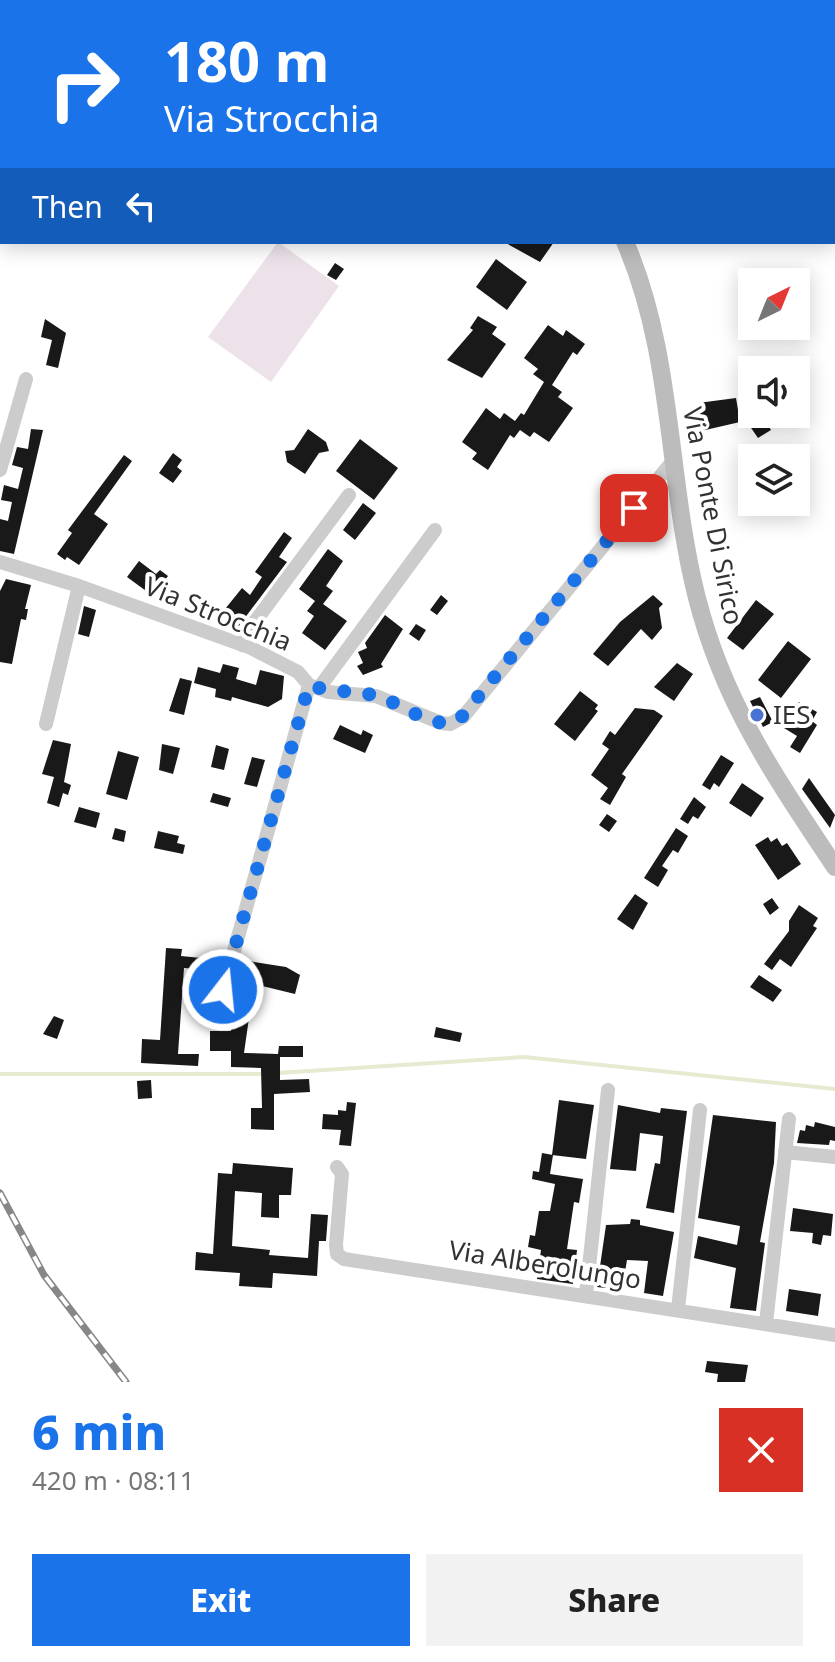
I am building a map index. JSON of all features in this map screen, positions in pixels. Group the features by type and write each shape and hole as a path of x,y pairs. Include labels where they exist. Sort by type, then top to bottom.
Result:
{"street":[{"name":"Via Ponte Di Sirico","path":"626,244 651,316 672,462 697,596 732,699 771,774 835,867"},
{"path":"0,470 26,379"},
{"name":"Via Strocchia","path":"0,562 79,586 242,645 298,672 314,687 376,696 441,723 459,720 672,462"},
{"path":"242,645 248,631 349,495"},
{"path":"223,990 314,687 435,530"},
{"path":"46,724 79,586"},
{"path":"586,1295 608,1090"},
{"path":"678,1309 700,1110"},
{"path":"766,1323 789,1119"},
{"path":"785,1152 835,1157"},
{"name":"Via Alberolungo","path":"337,1167 342,1174 336,1245 337,1254 344,1259 835,1335"}],"shaded area":[{"path":"277,244 339,286 271,382 208,337"}],"building":[{"path":"508,244 553,244 540,262"},
{"path":"496,259 527,282 507,310 476,287"},
{"path":"335,263 344,269 336,280 327,275"},
{"path":"478,316 497,327 492,334 506,344 482,378 447,360 473,330 470,328"},
{"path":"45,319 66,333 58,368 46,365 52,340 41,337"},
{"path":"548,325 563,336 566,330 585,344 577,355 573,352 552,385 562,392 558,397 573,408 549,442 534,432 530,437 520,430 514,438 510,435 488,470 472,459 477,453 462,442 486,408 500,419 504,413 515,421 521,413 524,415 544,382 533,374 538,369 524,358"},
{"path":"736,398 738,422 701,431 698,403"},
{"path":"751,428 770,428 771,430 758,438"},
{"path":"31,429 43,430 14,554 0,551 0,519 8,521 12,502 1,500 4,485 18,489 23,468 12,465 17,447 28,449"},
{"path":"308,429 326,442 329,451 319,453 305,474 287,462 285,451 294,450"},
{"path":"360,439 398,468 374,500 336,471"},
{"path":"173,453 182,460 177,467 182,471 173,483 159,473"},
{"path":"124,455 132,461 94,514 108,524 79,565 67,557 65,560 57,554 72,533 68,530"},
{"path":"363,503 376,513 355,540 343,530"},
{"path":"284,532 292,538 279,557 287,562 238,627 221,614 242,588 250,595 262,577 255,572"},
{"path":"328,549 343,561 326,586 333,591 323,604 347,621 325,650 302,633 314,616 307,611 315,601 299,589"},
{"path":"139,561 156,574 160,570 168,576 153,596 127,577"},
{"path":"6,579 31,585 25,609 28,609 26,620 21,619 12,664 0,662 0,591"},
{"path":"441,595 448,601 437,615 430,610"},
{"path":"653,595 663,604 659,608 662,628 652,640 641,629 608,666 593,654 620,622"},
{"path":"756,600 774,614 743,650 727,638"},
{"path":"84,606 96,610 89,637 78,634"},
{"path":"385,615 403,629 381,664 383,667 363,675 357,666 363,663 358,652 367,648 365,643"},
{"path":"416,624 426,630 419,641 409,634"},
{"path":"788,641 811,659 781,698 758,680"},
{"path":"677,663 693,674 674,701 654,687"},
{"path":"223,664 239,668 236,679 256,685 260,670 284,676 282,699 268,707 232,697 231,701 215,697 216,689 194,683 198,667 220,673"},
{"path":"180,678 192,681 184,715 169,711"},
{"path":"580,691 598,705 595,709 598,711 575,741 554,724"},
{"path":"760,697 773,722 763,727 750,701"},
{"path":"799,702 817,712 812,721 817,725 800,753 790,747 797,736 784,728"},
{"path":"635,708 654,710 663,716 622,774 626,777 610,805 600,799 608,788 591,775 609,749 602,744 610,731 615,735"},
{"path":"340,725 361,735 363,730 373,735 365,753 333,739"},
{"path":"53,740 71,744 64,782 71,785 68,795 63,793 59,807 47,803 54,777 42,774"},
{"path":"162,744 180,748 173,774 159,770"},
{"path":"216,745 229,749 224,770 211,767"},
{"path":"118,751 139,757 127,800 106,794"},
{"path":"721,755 734,763 719,787 714,783 710,790 702,785"},
{"path":"252,757 265,760 257,787 244,784"},
{"path":"809,778 835,815 830,828 802,789"},
{"path":"742,783 764,798 751,817 729,803"},
{"path":"213,793 231,798 228,807 210,802"},
{"path":"694,797 706,807 698,819 693,816 688,824 680,819"},
{"path":"79,807 100,813 96,828 74,822"},
{"path":"607,814 617,821 609,832 599,825"},
{"path":"115,828 126,831 124,842 112,839"},
{"path":"676,828 688,836 678,853 673,850 662,866 668,870 658,887 644,878"},
{"path":"158,831 179,836 177,843 185,845 183,854 154,848"},
{"path":"768,837 771,842 777,838 782,846 787,843 801,864 778,880 755,845"},
{"path":"635,894 648,903 633,930 617,919"},
{"path":"772,898 779,908 770,915 763,904"},
{"path":"799,905 818,918 813,926 817,928 791,967 780,959 772,970 764,964 789,931 789,921"},
{"path":"166,948 182,949 181,956 201,958 199,969 184,968 178,1054 199,1054 198,1066 141,1063 142,1039 160,1040"},
{"path":"242,960 286,967 300,975 295,994 250,983 246,1003 251,1004 244,1053 278,1054 279,1046 303,1046 303,1057 280,1057 280,1080 309,1079 310,1092 274,1094 274,1130 251,1129 251,1108 262,1108 261,1068 231,1067 231,1051 210,1051 210,1031 231,1031 234,1014 211,1010 213,997 229,1000"},
{"path":"759,975 782,990 773,1002 750,987"},
{"path":"54,1016 64,1020 57,1039 43,1034"},
{"path":"436,1027 462,1033 460,1042 434,1037"},
{"path":"151,1080 152,1098 138,1099 137,1081"},
{"path":"559,1100 594,1105 586,1159 552,1155"},
{"path":"347,1102 356,1103 351,1146 339,1145 341,1130 322,1129 323,1114 338,1115 338,1110 346,1111"},
{"path":"618,1105 660,1113 661,1108 687,1111 674,1213 646,1208 655,1163 660,1164 663,1136 640,1133 636,1171 610,1169"},
{"path":"713,1115 776,1122 774,1163 760,1242 765,1243 756,1311 730,1308 736,1268 694,1258 698,1236 737,1245 740,1226 698,1218"},
{"path":"815,1122 835,1127 835,1141 830,1140 829,1145 797,1143 800,1130 805,1131 806,1125 814,1127"},
{"path":"542,1153 553,1155 550,1174 583,1179 579,1203 574,1202 567,1249 577,1250 573,1284 537,1279 541,1250 528,1247 530,1235 535,1236 539,1211 550,1211 555,1184 532,1179 533,1171 539,1172"},
{"path":"233,1163 293,1168 291,1195 279,1195 279,1218 261,1217 262,1193 235,1191 232,1246 270,1250 269,1255 308,1258 311,1214 328,1215 326,1241 319,1241 317,1276 273,1273 272,1288 239,1286 240,1273 195,1270 196,1252 213,1254 218,1173 232,1174"},
{"path":"793,1208 833,1214 831,1236 823,1235 821,1245 812,1243 813,1233 790,1231"},
{"path":"631,1219 640,1220 640,1225 674,1232 663,1296 644,1293 648,1261 627,1260 622,1290 597,1287 606,1225 630,1224"},
{"path":"789,1289 821,1294 818,1316 786,1311"},
{"path":"707,1361 748,1365 745,1382 717,1382 718,1374 705,1372"}],"waterway":[{"path":"278,1073 524,1057 835,1089"},
{"path":"0,1074 266,1074"}],"railway":[{"path":"0,1193 44,1275 126,1382"}],"place":[{"name":"IES","path":"757,715"}],"route":[{"path":"223,990 309,685 328,692 376,696 441,723 450,724 459,720 634,508"}]}
